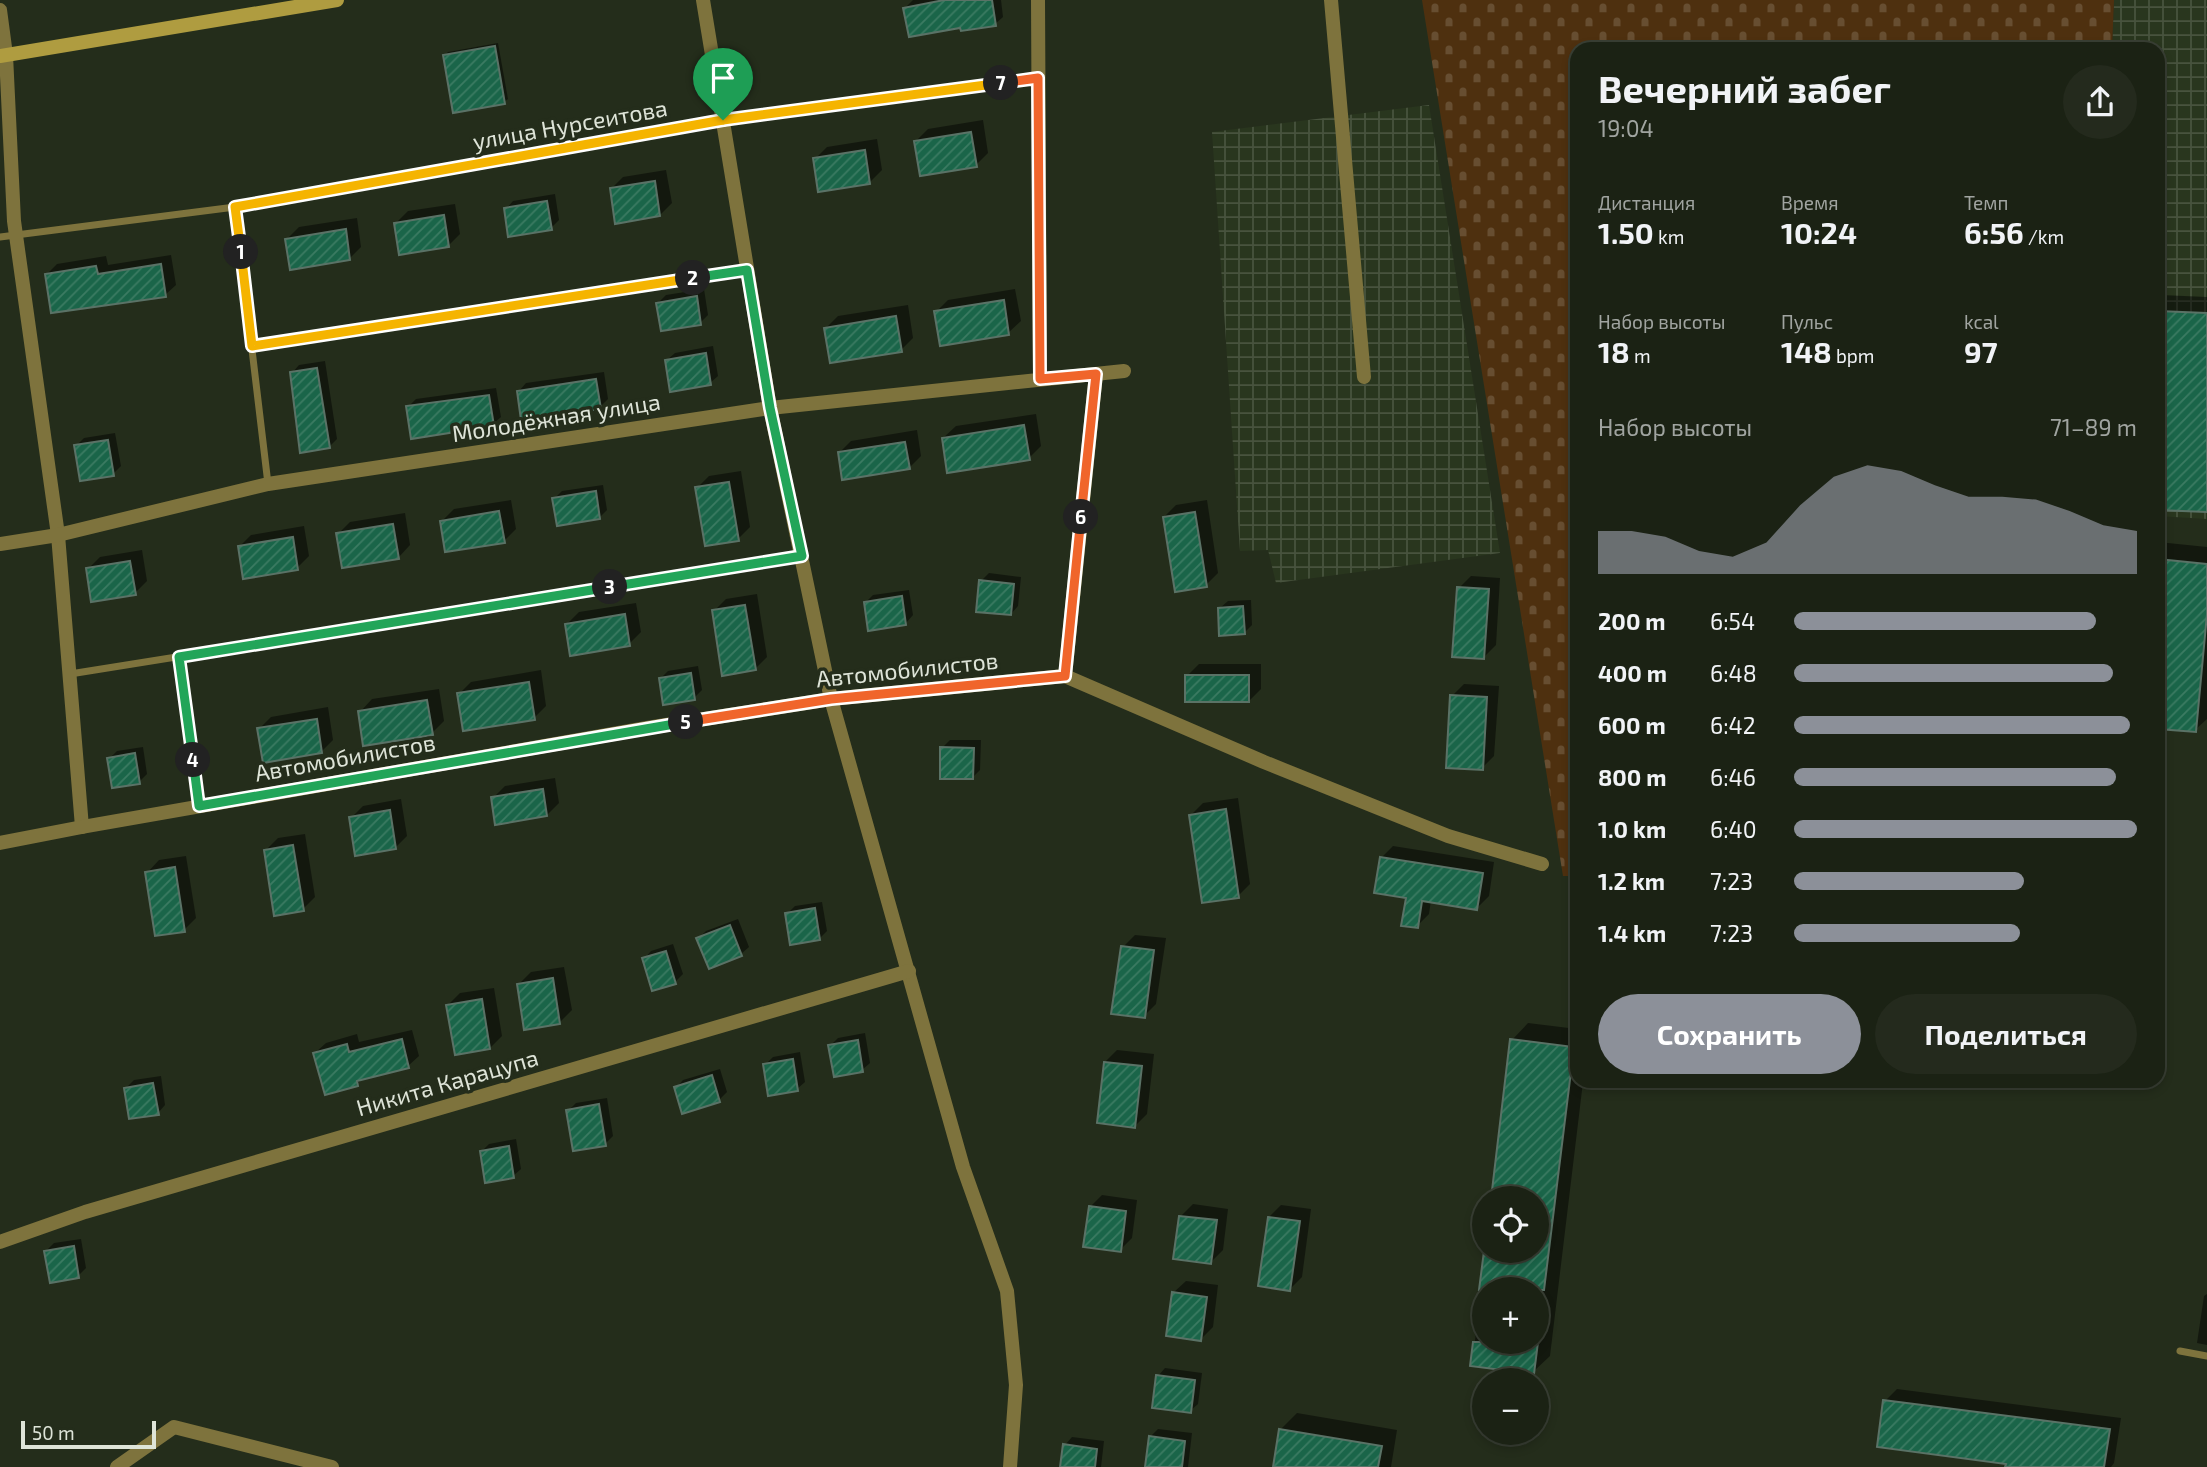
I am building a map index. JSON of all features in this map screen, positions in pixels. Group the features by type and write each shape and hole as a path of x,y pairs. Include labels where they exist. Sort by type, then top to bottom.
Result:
{"main road":[{"path":"3,55 337,0"}],"street":[{"path":"703,0 770,408 831,699 963,1167 1007,1291 1016,1385 1010,1467"},
{"path":"1038,0 1040,379"},
{"path":"1331,0 1364,377"},
{"path":"0,10 16,234 58,535 82,827"},
{"name":"Молодёжная улица","path":"0,544 58,535 268,484 770,408 1124,370"},
{"path":"1065,676 1096,374"},
{"name":"Автомобилистов","path":"0,843 647,728 831,699 1065,676 1264,762 1448,836 1542,864"},
{"name":"Никита Карацупа","path":"0,1242 85,1212 909,971"},
{"path":"117,1467 174,1427 332,1467"}],"lane":[{"name":"улица Нурсеитова","path":"0,237 235,207 723,120 1038,78"},
{"path":"235,207 268,484"},
{"path":"252,346 747,270"},
{"path":"69,674 802,556"},
{"path":"179,657 199,806"},
{"path":"2180,1351 2207,1356"}],"shaded area":[{"path":"2114,0 2207,0 2207,519 2165,516 2165,42 2112,42"},
{"path":"1429,105 1500,553 1276,583 1268,550 1240,551 1212,132"}],"green space":[{"path":"1422,0 2114,0 2112,42 1570,42 1570,876 1563,876"}],"building":[{"path":"944,0 992,0 996,26 961,31 960,28 909,37 903,8"},
{"path":"495,46 505,104 453,113 443,55"},
{"path":"971,132 977,167 920,176 914,141"},
{"path":"865,150 870,184 818,192 813,158"},
{"path":"655,181 660,216 615,224 610,188"},
{"path":"547,201 552,230 508,237 504,208"},
{"path":"444,215 449,247 399,255 394,223"},
{"path":"346,229 350,260 290,270 285,239"},
{"path":"161,264 166,297 51,313 45,274 96,266 98,274"},
{"path":"697,296 701,325 661,331 656,303"},
{"path":"1004,300 1009,335 940,346 934,311"},
{"path":"2165,311 2207,313 2207,512 2165,510"},
{"path":"896,316 902,352 830,363 824,328"},
{"path":"706,353 711,385 670,392 665,360"},
{"path":"317,368 330,448 300,453 290,372"},
{"path":"596,379 601,409 521,420 517,391"},
{"path":"489,395 494,426 411,439 406,406"},
{"path":"1024,425 1030,460 947,473 942,438"},
{"path":"108,440 114,476 80,481 74,445"},
{"path":"905,442 910,469 842,480 838,452"},
{"path":"729,482 739,541 705,546 695,487"},
{"path":"596,491 600,519 557,526 552,498"},
{"path":"499,511 505,543 445,552 440,521"},
{"path":"1195,512 1207,587 1175,592 1163,517"},
{"path":"393,524 399,559 342,568 336,533"},
{"path":"293,537 298,570 243,579 238,546"},
{"path":"2165,560 2207,564 2207,614 2196,732 2165,730"},
{"path":"130,561 136,595 91,602 86,568"},
{"path":"979,580 1014,584 1011,615 976,612"},
{"path":"1457,587 1489,589 1484,659 1452,657"},
{"path":"902,596 906,625 868,631 864,602"},
{"path":"745,605 756,670 722,676 712,610"},
{"path":"1243,606 1245,634 1219,636 1218,608"},
{"path":"625,614 630,646 570,656 565,624"},
{"path":"691,673 695,700 663,705 659,678"},
{"path":"1185,675 1249,675 1249,702 1185,702"},
{"path":"529,682 535,720 463,731 457,693"},
{"path":"1450,695 1487,697 1483,770 1446,768"},
{"path":"427,700 433,735 363,746 358,711"},
{"path":"317,719 322,753 263,763 257,728"},
{"path":"940,747 974,748 973,779 940,779"},
{"path":"135,753 140,784 112,788 107,758"},
{"path":"543,789 547,816 495,825 491,797"},
{"path":"1226,809 1239,898 1202,903 1189,815"},
{"path":"390,810 396,849 355,856 349,817"},
{"path":"293,845 304,911 274,916 264,850"},
{"path":"1380,857 1483,873 1477,910 1422,901 1418,928 1401,926 1406,898 1374,893"},
{"path":"175,867 185,932 155,936 145,872"},
{"path":"815,908 820,940 790,945 785,913"},
{"path":"730,925 742,956 709,969 696,938"},
{"path":"1121,946 1154,950 1145,1018 1111,1014"},
{"path":"666,951 676,984 652,991 642,958"},
{"path":"553,978 560,1024 524,1030 517,984"},
{"path":"482,999 490,1049 455,1055 446,1005"},
{"path":"402,1039 409,1068 357,1081 358,1086 325,1095 313,1053 347,1044 349,1052"},
{"path":"1510,1039 1570,1046 1570,1079 1549,1250 1549,1186 1493,1186"},
{"path":"858,1040 863,1072 834,1077 828,1045"},
{"path":"793,1059 798,1091 768,1096 763,1064"},
{"path":"1104,1062 1142,1066 1135,1128 1097,1123"},
{"path":"712,1075 720,1102 682,1114 674,1087"},
{"path":"153,1083 159,1115 129,1119 124,1088"},
{"path":"599,1104 606,1146 573,1151 566,1110"},
{"path":"509,1146 514,1178 485,1183 480,1151"},
{"path":"1089,1206 1126,1211 1121,1252 1083,1247"},
{"path":"1179,1216 1217,1220 1211,1264 1173,1259"},
{"path":"1268,1217 1300,1221 1290,1291 1258,1286"},
{"path":"74,1246 79,1278 50,1283 44,1251"},
{"path":"1482,1263 1547,1263 1546,1277 1481,1277"},
{"path":"1172,1292 1207,1297 1201,1341 1166,1336"},
{"path":"1472,1350 1472,1354 1536,1354 1535,1368 1470,1366"},
{"path":"1156,1375 1195,1380 1191,1413 1152,1408"},
{"path":"1883,1400 2110,1429 2104,1467 2005,1467 2006,1464 1877,1447"},
{"path":"1279,1429 1382,1446 1378,1467 1273,1467"},
{"path":"1149,1436 1185,1441 1182,1467 1145,1467"},
{"path":"1063,1444 1097,1449 1095,1467 1060,1467"}],"route":[{"path":"1038,78 1040,379 1096,374 1065,676 831,699 647,728 199,806 179,657 802,556 770,408 747,270 252,346 235,207 723,120 1038,78"}]}
